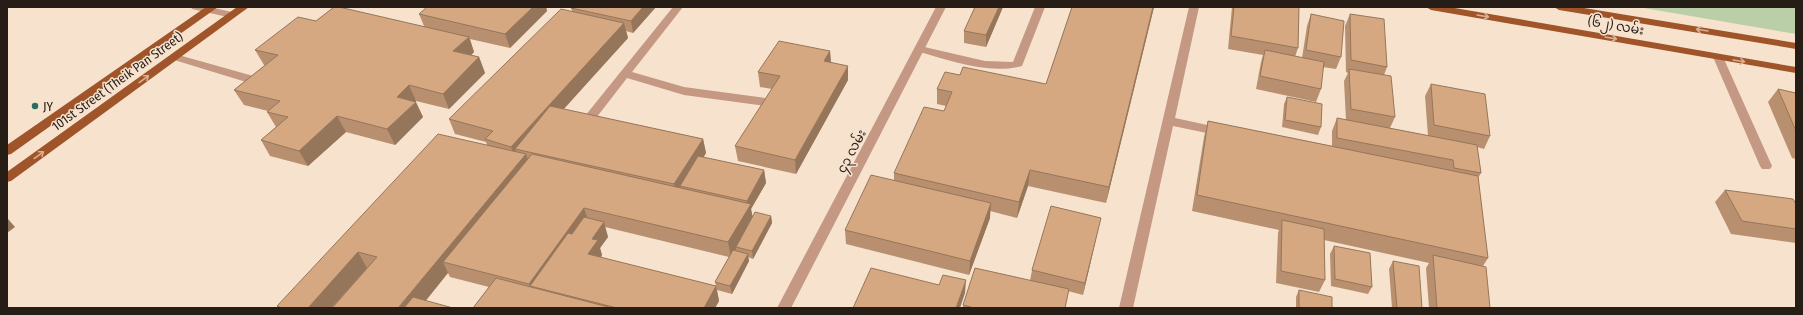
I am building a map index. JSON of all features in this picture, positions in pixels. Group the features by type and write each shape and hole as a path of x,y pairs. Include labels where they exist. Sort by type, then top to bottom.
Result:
{"main road":[{"name":"101st Street (Theik Pan Street)","path":"7,178 244,7"},
{"name":"(၆၂) လမ်း","path":"1431,7 1796,70"},
{"name":"(၆၂) လမ်း","path":"1559,7 1796,46"},
{"name":"101st Street (Theik Pan Street)","path":"7,151 211,8"}],"street":[{"path":"196,7 211,8 232,15"},
{"path":"589,120 678,7"},
{"name":"၄၃ လမ်း","path":"784,308 942,7"},
{"path":"920,49 1005,68 1014,66 1018,64 1040,7"},
{"path":"1126,308 1168,120 1177,88 1194,7"},
{"path":"175,57 256,81"},
{"path":"1718,57 1766,166"},
{"path":"626,74 684,91 765,102"},
{"path":"1168,120 1229,134"}],"green space":[{"path":"1638,7 1796,7 1796,34"}],"building":[{"path":"334,7 469,37 453,51 479,57 443,94 409,85 397,97 416,102 387,129 337,116 299,151 261,140 288,117 267,112 280,101 234,90 278,55 255,50 298,17 316,21"},
{"path":"427,7 533,7 505,34 419,14"},
{"path":"571,7 643,7 631,21"},
{"path":"975,7 999,7 986,35 964,31"},
{"path":"1072,7 1153,7 1109,187 1030,170 1019,202 894,173 924,107 944,111 952,92 937,89 945,72 960,75 963,67 1046,84"},
{"path":"1234,7 1299,7 1298,48 1231,36"},
{"path":"561,9 624,23 511,147 485,139 493,131 449,119"},
{"path":"1311,14 1344,21 1341,57 1306,50"},
{"path":"1350,14 1384,19 1387,67 1351,60"},
{"path":"779,41 830,51 824,61 848,66 795,160 735,146 780,76 758,72"},
{"path":"1265,50 1324,62 1321,89 1260,76"},
{"path":"1349,69 1391,76 1395,117 1351,109"},
{"path":"1431,84 1485,94 1490,136 1434,125"},
{"path":"1778,89 1796,93 1796,131"},
{"path":"1287,97 1322,104 1321,127 1285,120"},
{"path":"550,106 703,139 674,184 515,149"},
{"path":"1337,118 1477,145 1481,173 1454,168 1453,160 1337,138"},
{"path":"1208,121 1478,176 1488,258 1197,195"},
{"path":"438,134 526,154 398,308 332,308 377,257 358,252 308,308 282,308 277,306"},
{"path":"532,154 751,204 728,242 584,208 529,284 443,262"},
{"path":"698,156 764,170 747,201 680,186"},
{"path":"871,175 991,203 970,261 845,230"},
{"path":"1725,190 1793,199 1796,204 1796,229 1742,221"},
{"path":"1051,206 1101,218 1085,283 1032,270"},
{"path":"755,212 771,216 752,251 736,247"},
{"path":"584,217 604,222 592,239 598,240 588,254 716,286 704,308 617,308 530,286 568,233 572,234"},
{"path":"1282,220 1324,229 1325,280 1281,271"},
{"path":"1334,246 1370,253 1372,287 1335,279"},
{"path":"733,250 748,254 730,286 715,282"},
{"path":"1433,255 1486,267 1490,308 1437,308"},
{"path":"1393,261 1419,266 1422,308 1397,308"},
{"path":"871,268 939,285 943,275 966,280 956,308 853,308"},
{"path":"975,268 1069,289 1065,308 974,308 963,305"},
{"path":"496,278 612,308 473,308"},
{"path":"1299,290 1332,297 1332,308 1299,308"},
{"path":"413,297 453,308 404,308"}],"place":[{"name":"JY","path":"35,106"}]}
